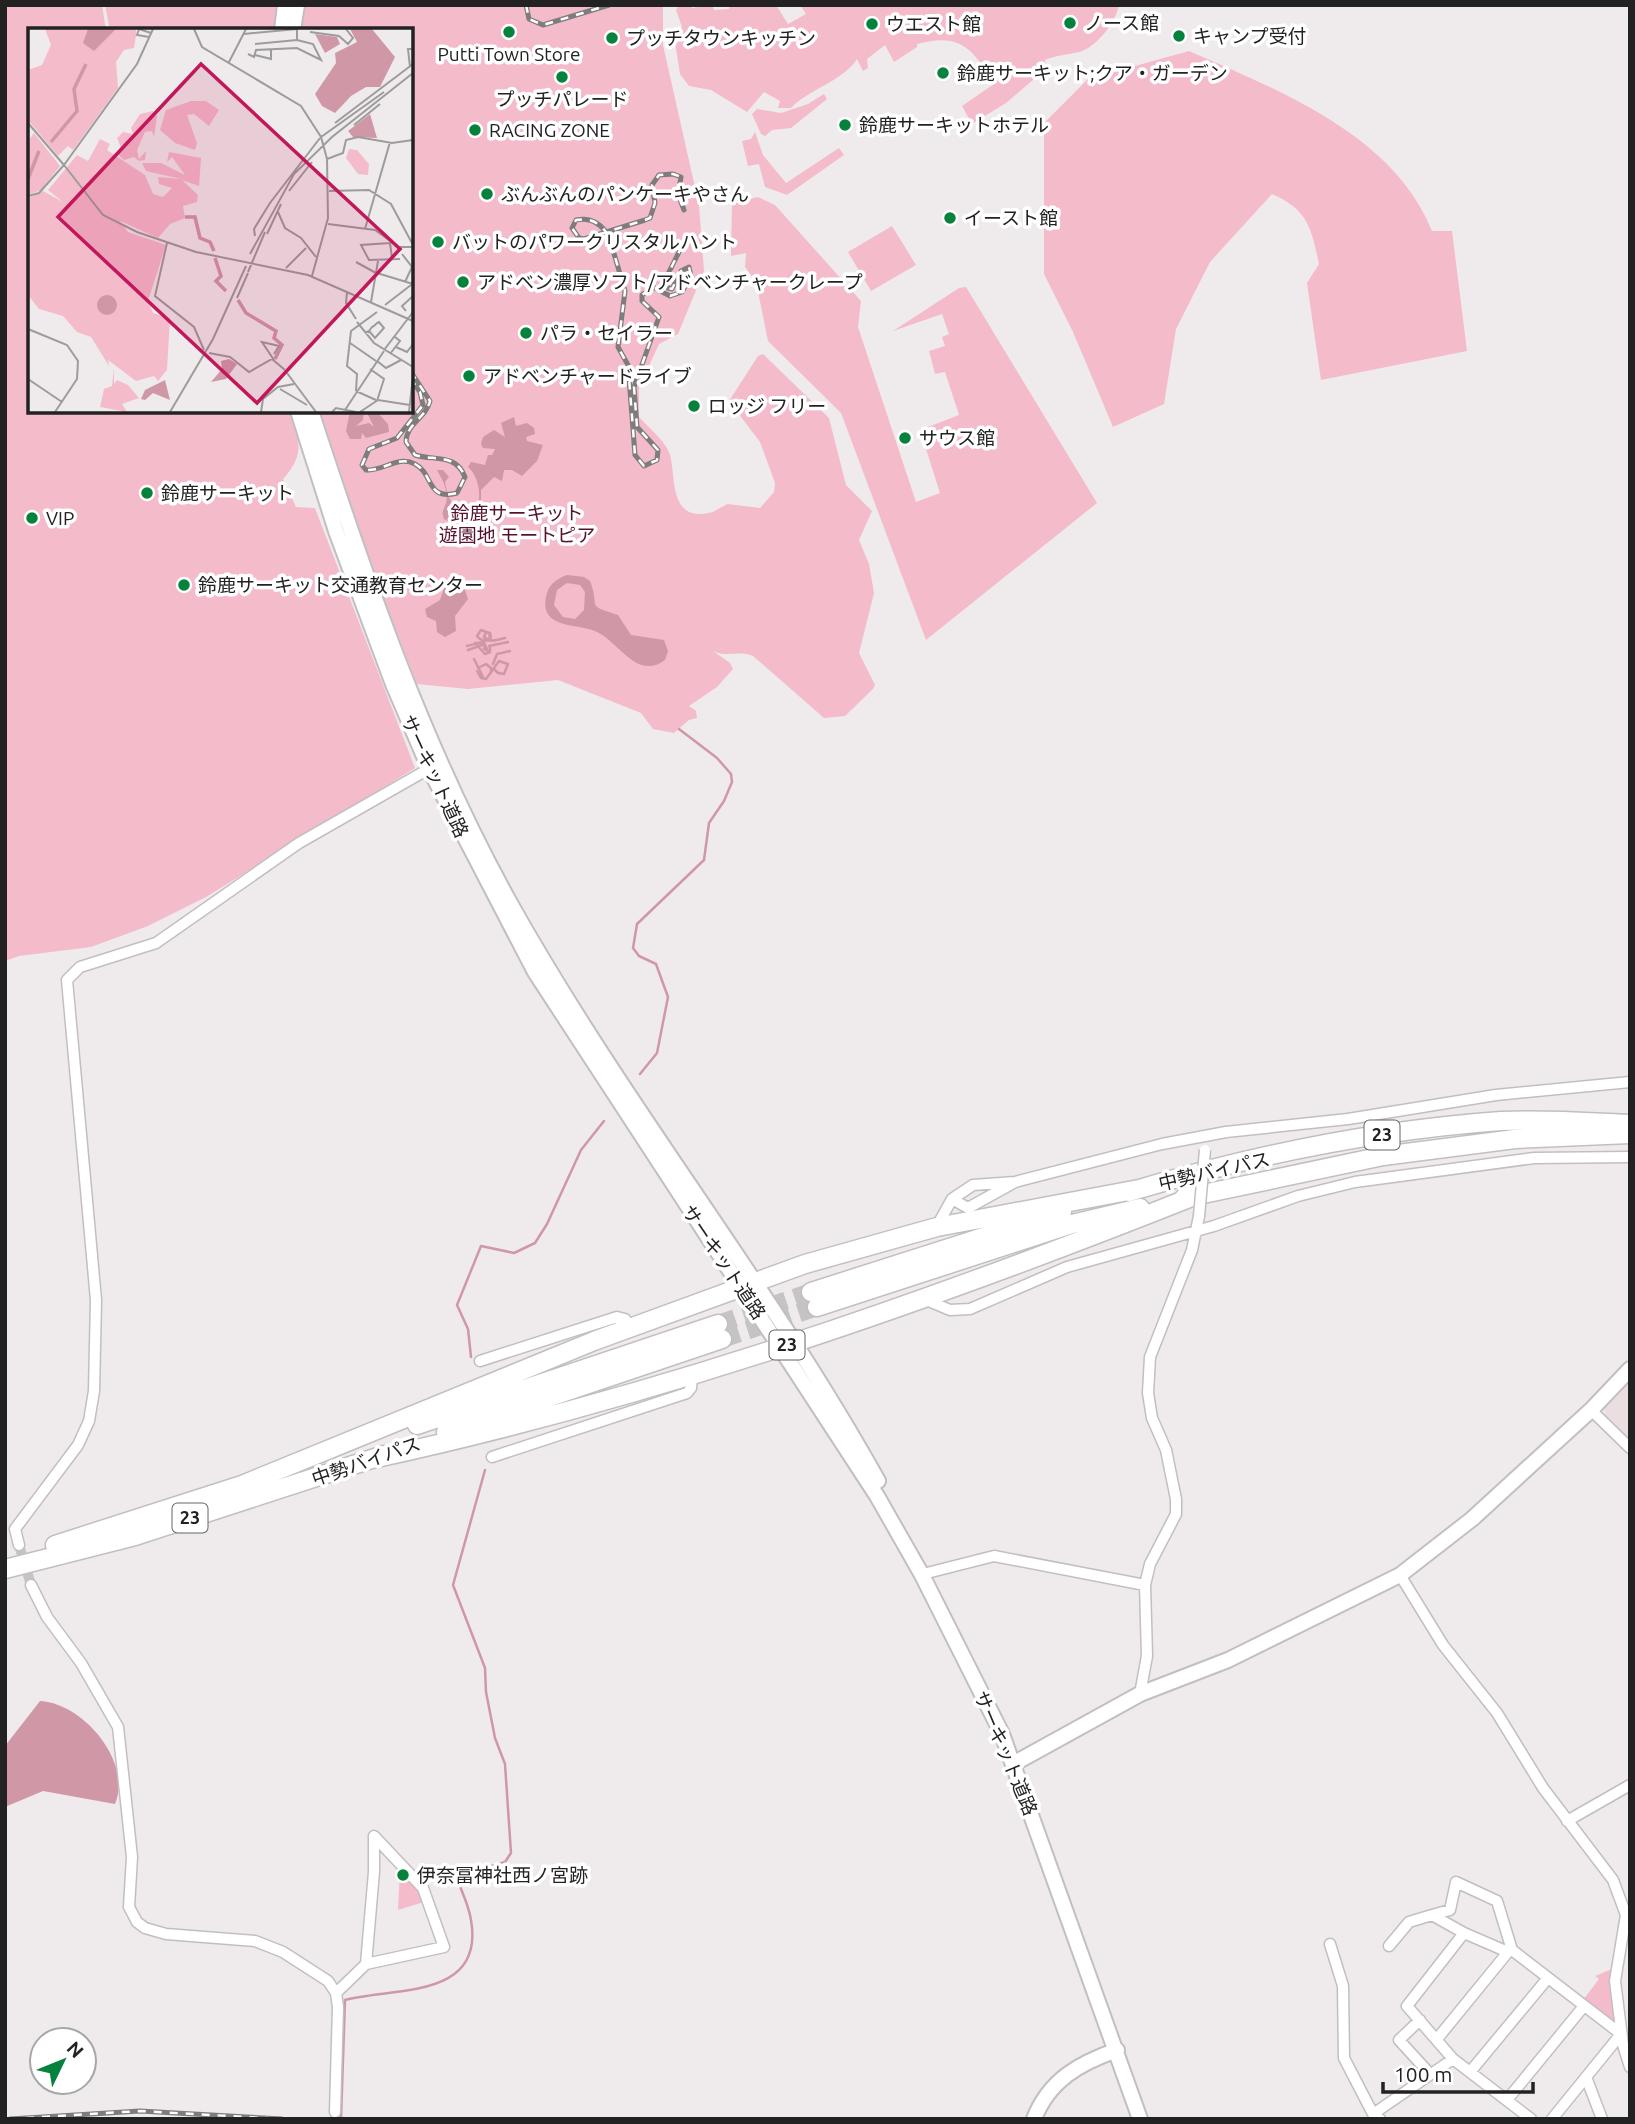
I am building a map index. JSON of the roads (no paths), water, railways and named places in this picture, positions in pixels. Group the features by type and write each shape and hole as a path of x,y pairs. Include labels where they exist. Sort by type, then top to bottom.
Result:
{"highway":[{"name":"中勢バイパス","path":"1630,1124 1503,1121 1430,1128 1326,1145 1139,1189 814,1299 1072,1224 1383,1156 1515,1139 1630,1134"},
{"path":"748,1286 805,1264 937,1227 1139,1189"},
{"name":"23","path":"372,1460 450,1443 692,1378 926,1300 1192,1197"},
{"name":"23","path":"237,1487 629,1327 748,1286"},
{"name":"中勢バイパス","path":"5,1562 720,1332 372,1460 135,1536 5,1569"}],"street":[{"path":"282,28 285,5"},
{"path":"293,28 297,5"},
{"name":"サーキット道路","path":"299,413 336,531 372,629 535,972 788,1345 893,1523 1002,1734 1140,2119"},
{"name":"サーキット道路","path":"312,413 435,765"},
{"path":"19,1545 15,1529 85,1432 96,1361 94,1266 67,980 80,967 156,943 299,843 435,765"},
{"path":"937,1227 951,1199 973,1185 1015,1182 1207,1135 1348,1119 1496,1095 1630,1082"},
{"path":"1140,1693 1147,1656 1144,1585 1150,1564 1176,1514 1177,1499 1166,1450 1152,1418 1148,1393 1150,1357 1196,1231 1205,1150"},
{"path":"926,1300 950,1310 971,1309 1067,1267 1196,1231 1298,1196 1355,1182 1534,1158 1630,1157"},
{"path":"951,1199 968,1208 1015,1182"},
{"path":"480,1361 617,1317 625,1319 629,1327"},
{"path":"788,1345 854,1438 928,1573 977,1672 1002,1734"},
{"path":"1013,1764 1140,1693 1228,1660 1400,1575 1472,1519 1591,1410 1630,1369"},
{"path":"492,1457 687,1393 691,1388 692,1378"},
{"path":"1591,1410 1630,1448"},
{"path":"928,1573 993,1556 1144,1585"},
{"path":"1400,1575 1443,1645 1497,1713 1567,1821 1613,1880 1626,1915 1615,1981 1621,2034 1630,2067"},
{"path":"31,1585 47,1617 81,1663 118,1727 132,1857 129,1907 137,1922 166,1934 255,1941 328,1981 336,1993 340,2030 335,2112"},
{"path":"1567,1821 1630,1785"},
{"path":"336,1993 366,1964 444,1947 423,1888 374,1836 374,1872 366,1964"},
{"path":"1389,1946 1409,1922 1450,1910 1456,1882 1497,1901 1510,1951"},
{"path":"1432,1915 1464,1933 1510,1951 1621,2034"},
{"path":"1464,1933 1407,2006 1453,2059 1507,2100 1519,2115 1531,2119"},
{"path":"1330,1944 1343,1986 1344,2058 1377,2117 1453,2059"},
{"path":"1437,2039 1510,1951"},
{"path":"1470,2072 1548,1978"},
{"path":"1507,2100 1584,2006"},
{"path":"1420,2020 1399,2040 1430,2074"},
{"path":"1552,2119 1621,2034"},
{"path":"1034,2119 1044,2098 1061,2078 1079,2066 1117,2050"},
{"path":"1586,2077 1602,2119"}],"waterway":[{"path":"467,646 481,642 484,641 487,640 490,638 489,633 481,630 477,636 484,641 486,641 488,640 490,639 491,637 490,633 486,632 484,637 486,639 489,640 505,638"},
{"path":"489,646 508,642"},
{"path":"485,646 484,649 488,651 484,643 475,643 485,654 490,652 490,647"},
{"path":"468,650 485,644"},
{"path":"493,664 497,654 510,651"},
{"path":"474,659 483,677"},
{"path":"477,671 481,678 486,679 499,661 508,664 504,674 494,669"},
{"path":"478,668 486,664 491,668 491,673"},
{"path":"640,1074 657,1053 668,997 656,964 639,956 633,948 637,924 704,860 709,823 724,801 732,782 731,774 717,758 679,729"},
{"path":"471,1357 468,1329 457,1305 481,1246 514,1253 535,1243 547,1224 581,1150 604,1121"},
{"path":"341,2119 345,2000 410,1990 450,1977 464,1964 472,1946 470,1915 457,1879 461,1875 505,1862 511,1853 505,1764 495,1738 486,1692 485,1668 453,1585 485,1470"}],"tunnel":[{"path":"718,1324 811,1292"},
{"path":"722,1339 817,1307"},
{"path":"19,1545 31,1585"}],"railway":[{"path":"526,5 529,19 543,25 609,5"},
{"path":"682,246 665,280 668,288 672,289 681,271 689,267 691,276 682,292 670,296 653,287 642,295 642,301 659,317 634,387 637,427 658,450 657,460 644,466 635,455 628,365 618,347 625,291 610,240 607,235 604,230 601,226 592,221 576,220 572,228 579,238 584,239 645,220 650,218 655,203 652,185 659,175 673,174 681,177 678,194 684,210"},
{"path":"413,375 430,401 425,412 409,430 406,442 415,455 444,459 456,464 465,477 457,493 447,494 435,490 421,468 409,462 397,462 373,470 366,470 362,465 369,449 397,438 423,405 420,392 413,382"},
{"path":"10,2119 140,2111 282,2119"}],"place":[{"name":"ノース館","path":"1070,23"},
{"name":"ウエスト館","path":"872,24"},
{"name":"Putti Town Store","path":"509,32"},
{"name":"キャンプ受付","path":"1179,36"},
{"name":"プッチタウンキッチン","path":"612,38"},
{"name":"鈴鹿サーキット;クア・ガーデン","path":"943,73"},
{"name":"プッチパレード","path":"562,77"},
{"name":"鈴鹿サーキットホテル","path":"845,125"},
{"name":"RACING ZONE","path":"475,130"},
{"name":"ぶんぶんのパンケーキやさん","path":"487,194"},
{"name":"イースト館","path":"950,218"},
{"name":"バットのパワークリスタルハント","path":"438,242"},
{"name":"アドベン濃厚ソフト/アドベンチャークレープ","path":"463,282"},
{"name":"パラ・セイラー","path":"526,333"},
{"name":"アドベンチャードライブ","path":"469,376"},
{"name":"ロッジ フリー","path":"694,406"},
{"name":"サウス館","path":"905,438"},
{"name":"鈴鹿サーキット","path":"147,493"},
{"name":"VIP","path":"32,518"},
{"name":"鈴鹿サーキット交通教育センター","path":"184,585"},
{"name":"伊奈冨神社西ノ宮跡","path":"403,1875"}],"park label":[{"name":"鈴鹿サーキット 遊園地 モートピア","path":"517,524"}]}
